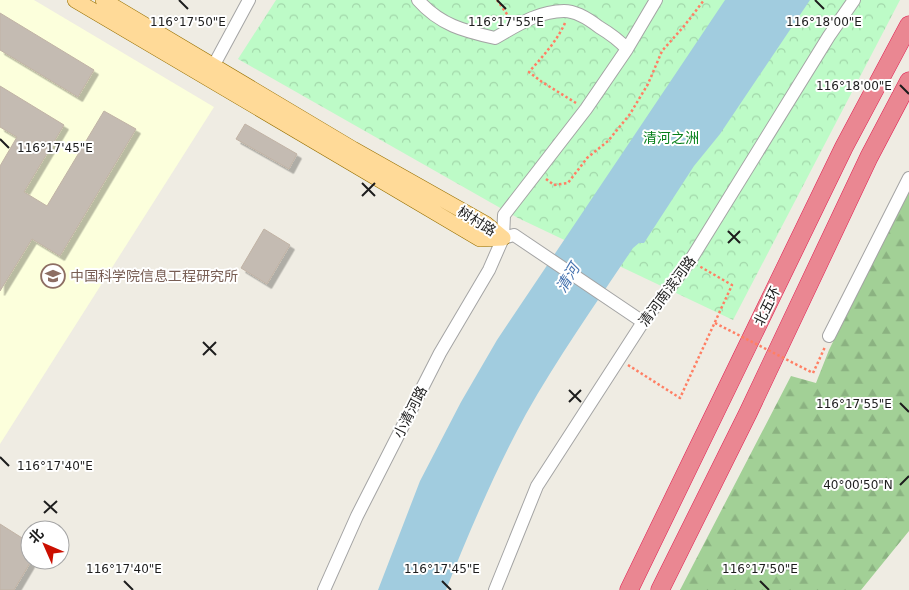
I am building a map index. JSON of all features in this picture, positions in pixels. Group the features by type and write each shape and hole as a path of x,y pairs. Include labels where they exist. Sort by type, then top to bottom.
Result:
{"highway":[{"name":"北五环","path":"628,590 844,147 909,24"},
{"name":"北五环","path":"660,590 748,414 869,157 909,81"}],"main road":[{"name":"树村路","path":"75,0 353,149 486,224 503,238"},
{"name":"树村路","path":"103,0 210,72"}],"street":[{"path":"210,72 249,0"},
{"path":"418,0 435,17 464,32 495,38 517,25 544,14 565,11 587,18 627,49"},
{"name":"小清河路","path":"324,590 365,499 440,353 489,270 503,238 504,215 586,109 627,49 656,0"},
{"name":"清河南滨河路","path":"495,590 538,486 618,359 643,322 690,261 829,36 854,0"},
{"path":"829,336 909,178"},
{"path":"503,238 514,235 643,322"}],"path":[{"path":"497,0 517,25"},
{"path":"536,173 554,185 568,183 587,158 608,141 630,114 648,84 662,51 704,0"},
{"path":"569,12 561,32 530,72 542,82 586,109"},
{"path":"618,359 680,398 732,284 690,261"},
{"path":"715,323 813,373 829,336"}],"shaded area":[{"name":"中国科学院信息工程研究所","path":"0,0 34,0 214,107 0,444"}],"green space":[{"name":"清河之洲","path":"276,0 900,0 733,320 518,218 238,59"},
{"path":"909,185 909,531 861,590 680,590 791,376 816,383 829,350"}],"water":[{"name":"清河","path":"725,0 810,0 720,134 694,166 644,243 639,243 633,248 551,372 526,414 493,479 446,590 378,590 420,481 461,402 497,340"}],"building":[{"path":"0,13 94,70 78,97 0,50"},
{"path":"0,86 64,125 24,192 47,206 104,111 136,129 60,256 32,239 0,291 0,166 17,137 0,127"},
{"path":"245,124 297,154 289,169 236,139"},
{"path":"264,229 290,245 267,284 241,268"},
{"path":"0,524 20,537 20,570 26,570 14,590 0,590"}],"place":[{"name":"中国科学院信息工程研究所","path":"53,276"}]}
